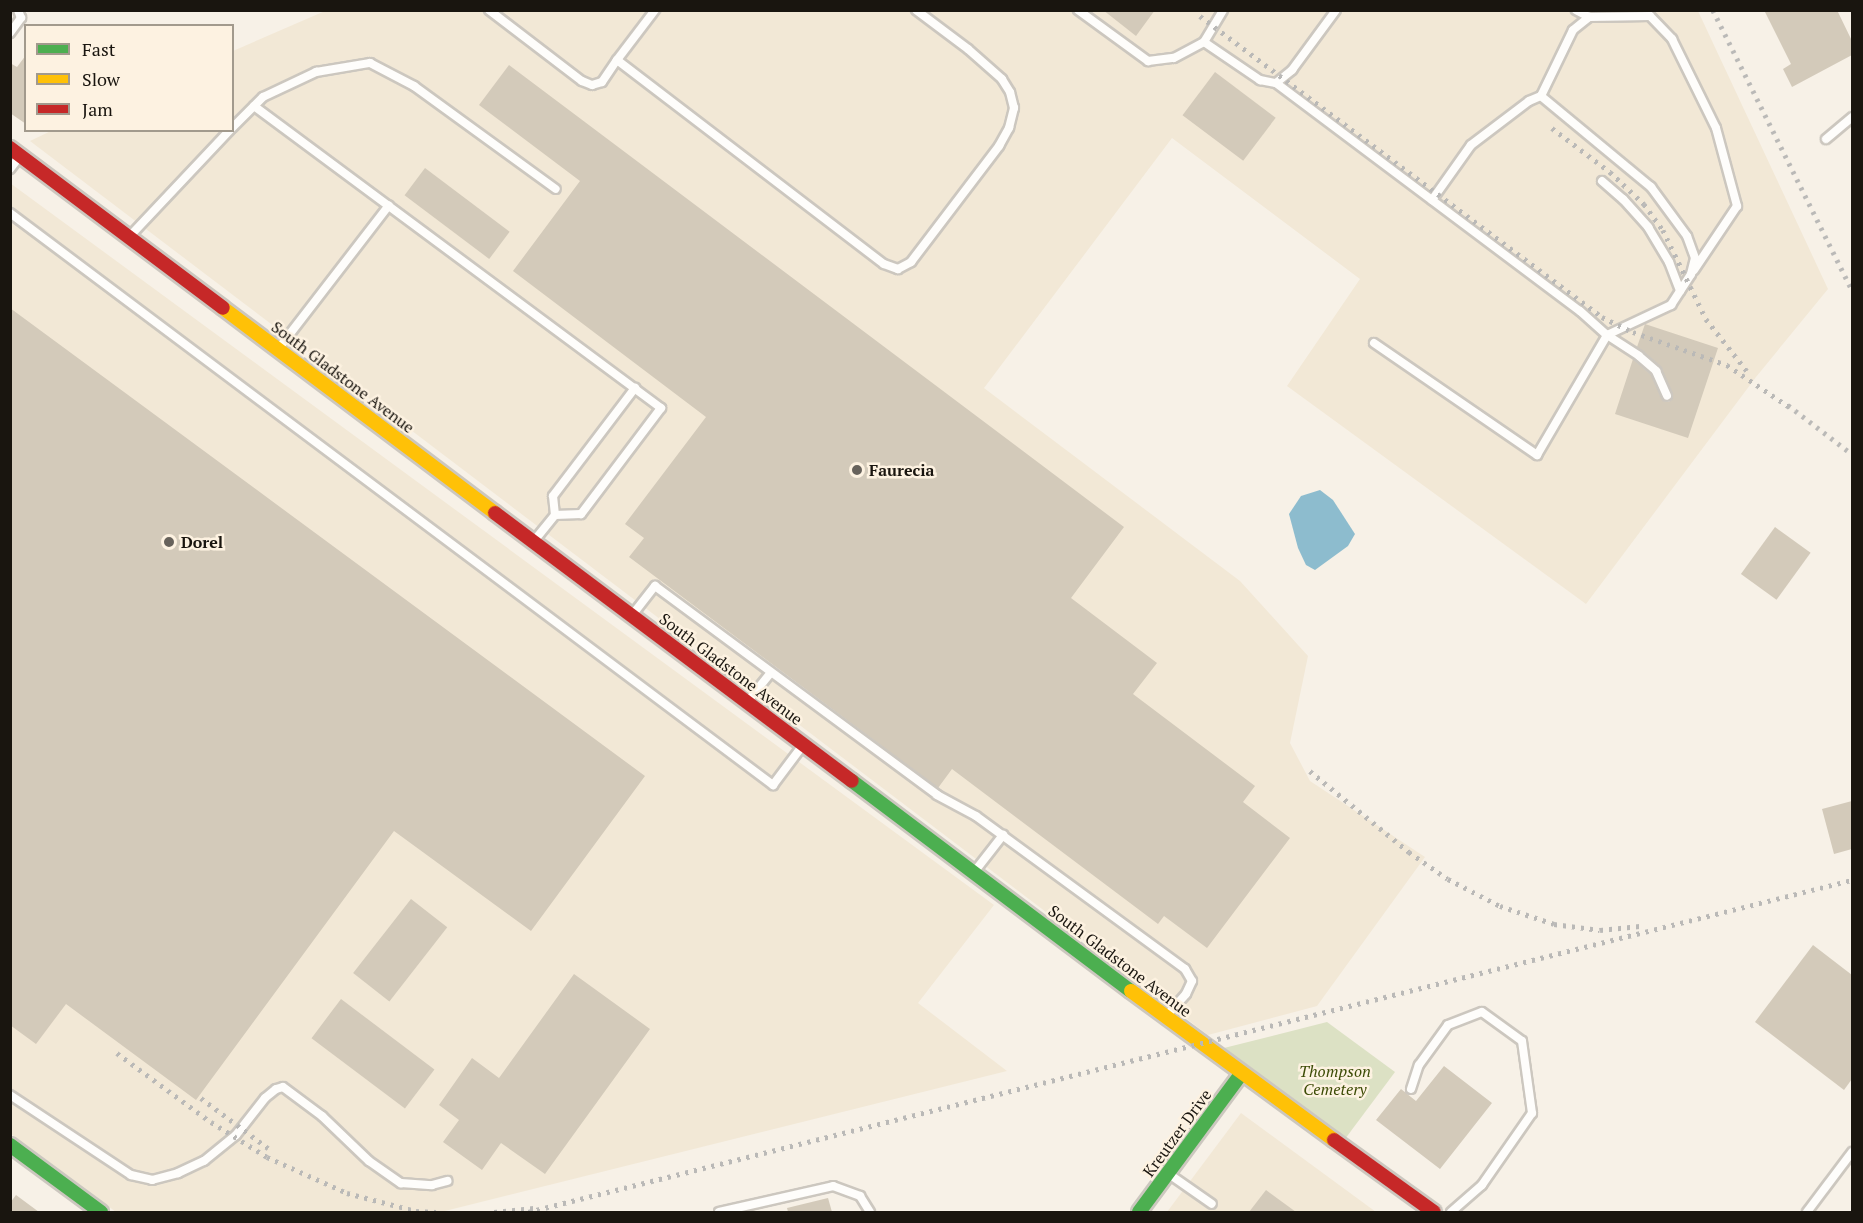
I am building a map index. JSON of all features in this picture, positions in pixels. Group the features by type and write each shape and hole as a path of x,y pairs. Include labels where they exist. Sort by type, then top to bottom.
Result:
{"street":[{"name":"South Gladstone Avenue","path":"15,152 1241,1074 1434,1212"},
{"name":"Kreutzer Drive","path":"1139,1212 1241,1074"},
{"path":"10,1145 101,1212"}],"lane":[{"path":"10,33 21,18 18,10"},
{"path":"489,10 592,85 602,82 655,10"},
{"path":"617,60 884,264 898,269 911,262 999,146 1009,128 1014,108 1010,92 1002,79 968,49 916,10"},
{"path":"1078,10 1148,61 1174,58 1204,42 1223,10"},
{"path":"1276,83 1292,70 1336,10"},
{"path":"1374,343 1538,455 1606,335 1671,305 1737,206 1716,128 1672,39 1650,16 1589,17 1576,10"},
{"path":"1432,200 1471,145 1529,101 1541,96 1574,30 1589,17 1611,10"},
{"path":"1204,42 1260,80 1276,83 1580,311 1606,335 1650,365 1664,386 1667,396"},
{"path":"234,126 262,97 316,72 370,63 414,86 556,189"},
{"path":"1541,96 1651,187 1686,236 1695,258 1691,274"},
{"path":"254,106 661,408 581,514 555,514"},
{"path":"1826,139 1852,117"},
{"path":"129,237 228,132"},
{"path":"10,169 15,152"},
{"path":"1602,181 1623,199 1648,227 1669,262 1680,291"},
{"path":"278,349 389,205"},
{"path":"10,213 773,785 804,744"},
{"path":"534,541 555,514 553,496 635,388"},
{"path":"632,615 655,586 937,795 976,816 1185,969 1192,981 1186,994 1166,1016"},
{"path":"747,702 771,672"},
{"path":"974,872 1003,835"},
{"path":"1411,1089 1419,1065 1448,1025 1482,1012 1522,1041 1532,1113 1482,1185 1451,1212"},
{"path":"10,1095 131,1175 152,1180 178,1173 204,1161 236,1135 265,1098 276,1089 283,1087 322,1116 369,1161 401,1183 432,1185 447,1181"},
{"path":"1808,1212 1852,1152"},
{"path":"1168,1173 1212,1204"},
{"path":"719,1212 833,1186 860,1196 870,1212"}],"shaded area":[{"path":"325,11 1698,11 1828,289 1756,377 1586,604 1287,386 1360,279 1172,138 984,388 1240,581 1308,656 1290,743 1310,781 1425,857 1317,1006 1208,1035 30,141 49,132 234,132 234,51"},
{"path":"10,183 994,905 918,1003 1007,1071 441,1212 116,1212 11,1134"},
{"path":"1241,1113 1376,1212 1167,1212"}],"green space":[{"name":"Thompson Cemetery","path":"1327,1022 1395,1072 1345,1139 1224,1048"}],"water":[{"path":"1320,490 1333,500 1355,534 1348,546 1315,570 1306,565 1298,548 1289,514 1301,496"}],"building":[{"path":"1103,10 1155,10 1136,36"},
{"path":"1764,10 1837,10 1852,41 1852,55 1792,87 1783,69 1791,64"},
{"path":"24,58 24,123 10,113 10,63 17,67"},
{"name":"Faurecia","path":"509,65 1124,527 1071,598 1157,663 1133,694 1255,786 1243,802 1290,838 1207,948 1164,916 1158,924 952,769 938,788 629,557 644,538 625,524 706,417 513,271 580,181 479,105"},
{"path":"1215,72 1276,118 1243,161 1183,115"},
{"path":"425,168 510,232 489,259 405,195"},
{"name":"Dorel","path":"10,308 645,776 531,931 394,831 196,1100 66,1004 36,1044 10,1025"},
{"path":"1645,324 1718,348 1688,438 1615,414 1633,359 1651,375 1663,400 1669,402 1673,397 1660,367 1637,347"},
{"path":"1775,527 1811,553 1777,600 1741,574"},
{"path":"1852,801 1852,849 1834,854 1822,809"},
{"path":"411,899 447,927 389,1001 353,973"},
{"path":"1813,945 1852,975 1852,1079 1844,1090 1755,1022"},
{"path":"574,974 650,1029 545,1174 501,1143 482,1170 443,1142 459,1120 439,1105 472,1058 499,1078"},
{"path":"341,999 434,1069 405,1109 312,1038"},
{"path":"1444,1066 1492,1103 1440,1169 1376,1120 1401,1089 1416,1101"},
{"path":"1266,1190 1296,1212 1249,1212"},
{"path":"16,1195 39,1212 10,1212 10,1203"},
{"path":"828,1198 832,1212 788,1212 787,1208"}],"railway":[{"path":"1713,10 1852,290"},
{"path":"1200,16 1602,317 1633,332 1727,365 1794,410"},
{"path":"1552,128 1610,172 1644,204 1663,230 1706,319 1747,371"},
{"path":"1788,405 1852,454"},
{"path":"1310,771 1409,852 1448,879 1500,906 1554,924 1600,930 1640,926"},
{"path":"528,1212 1852,880"},
{"path":"117,1053 211,1122 267,1157 347,1193 416,1211 436,1212"},
{"path":"201,1098 268,1148"},
{"path":"494,1212 534,1208"}],"traffic: fast":[{"path":"852,781 1131,991"},
{"path":"1139,1212 1241,1074"},
{"path":"10,1145 101,1212"}],"traffic: slow":[{"path":"223,308 495,513"},
{"path":"1131,991 1334,1140"}],"traffic: jam":[{"path":"10,148 223,308"},
{"path":"495,513 852,781"},
{"path":"1334,1140 1434,1212"}],"place":[{"name":"Faurecia","path":"857,470"},
{"name":"Dorel","path":"169,542"}]}
